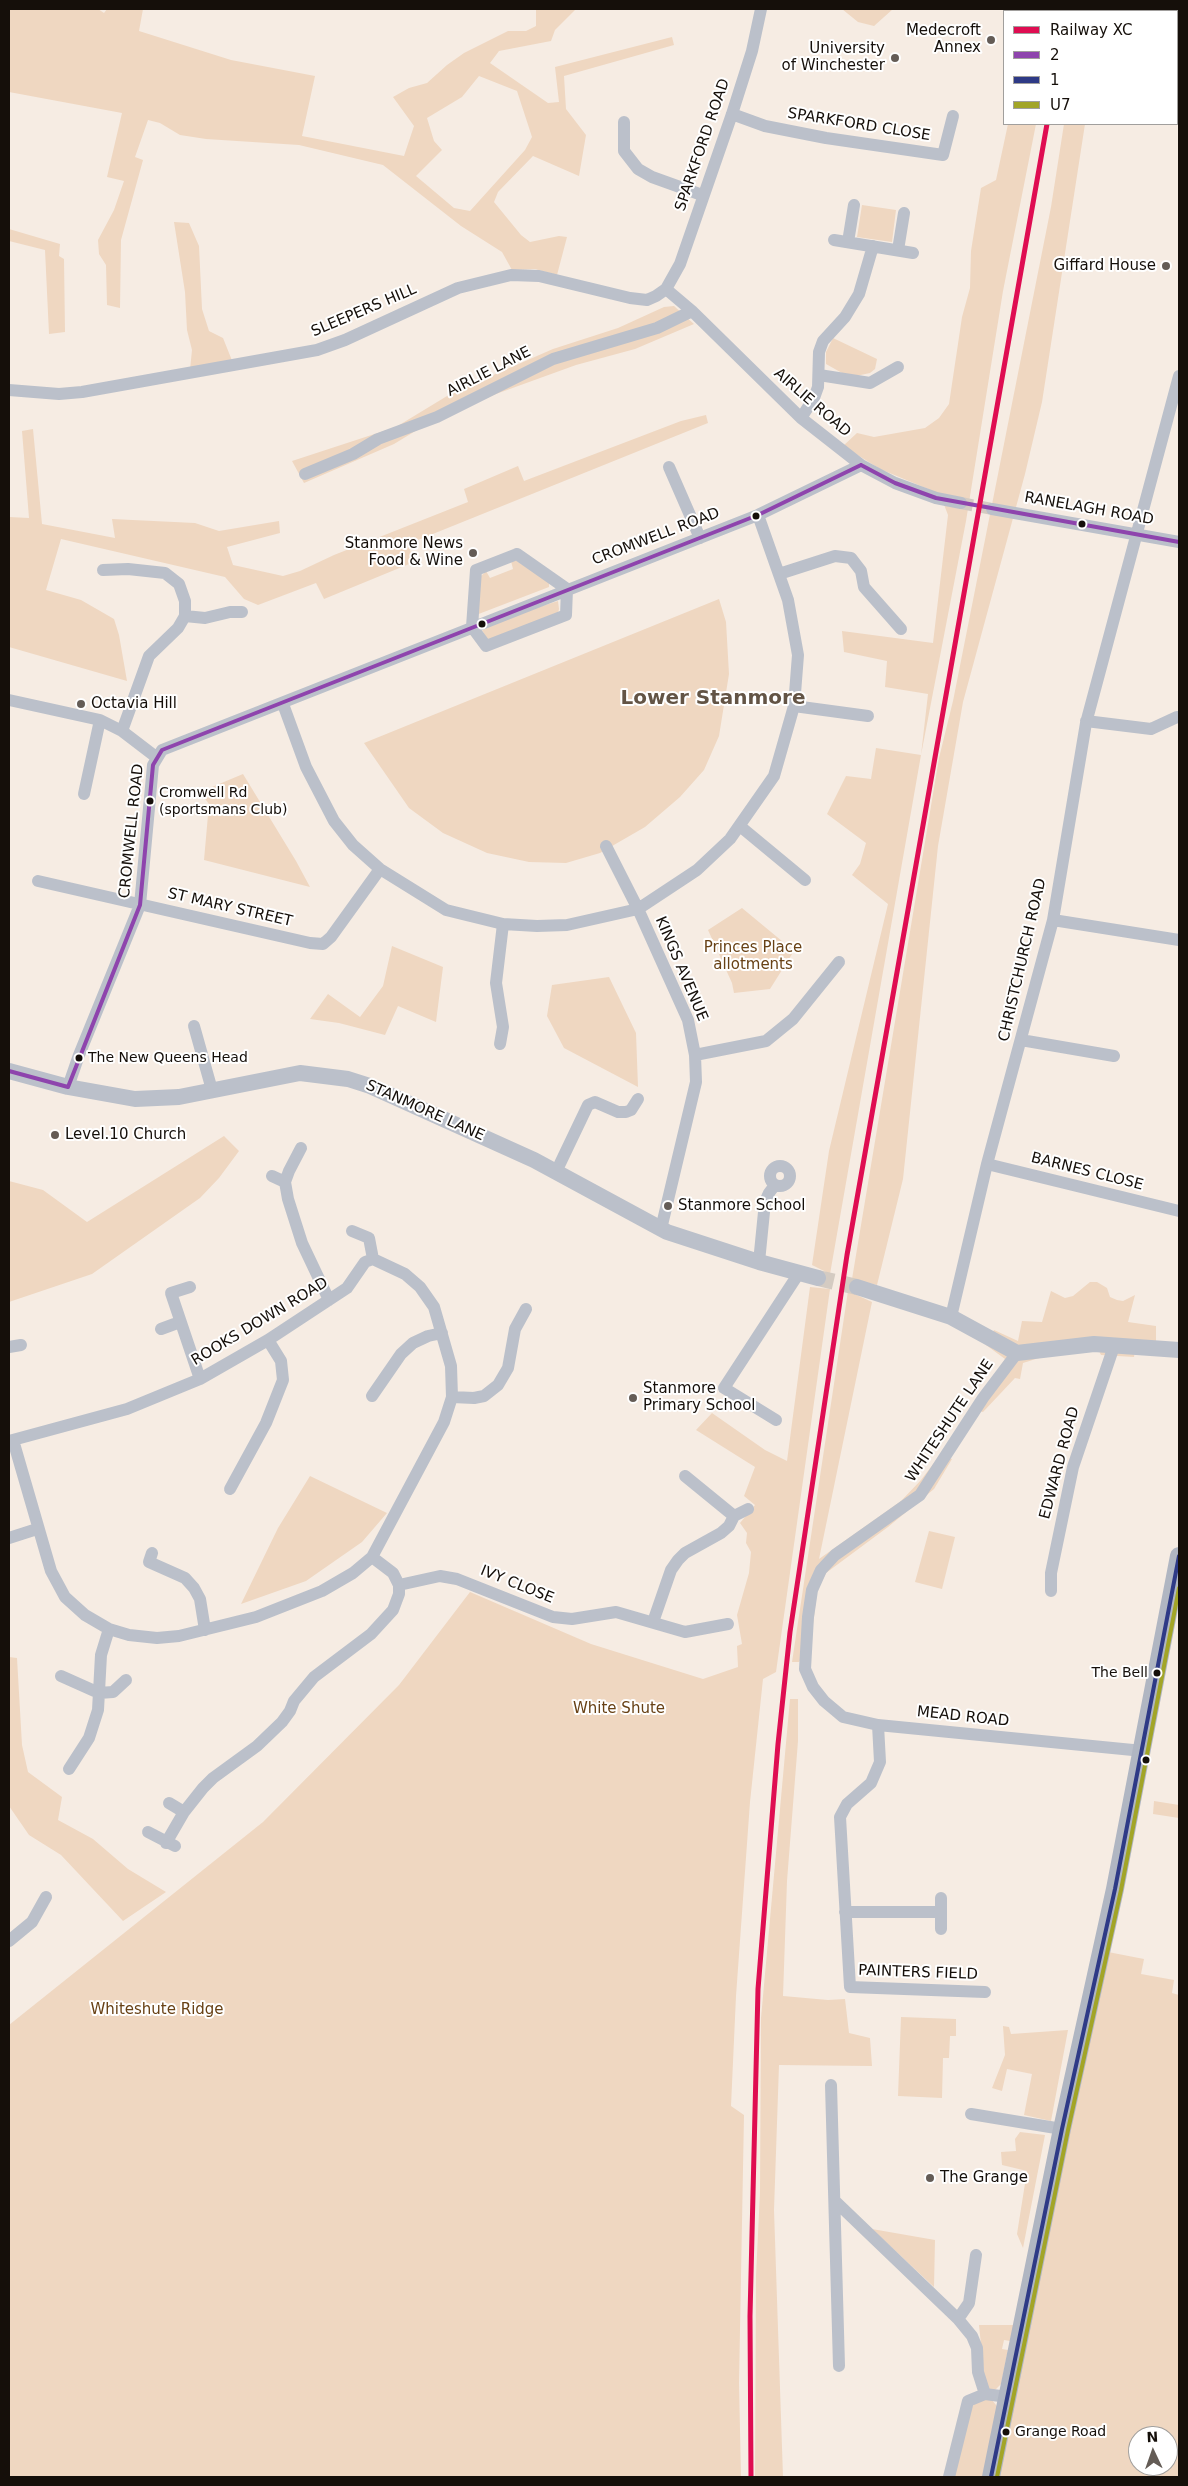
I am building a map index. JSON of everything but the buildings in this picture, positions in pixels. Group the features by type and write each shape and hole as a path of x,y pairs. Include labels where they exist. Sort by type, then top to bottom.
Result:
{"main road":[{"path":"991,2477 1062,2129 1143,1751 1179,1556"}],"street":[{"name":"SPARKFORD ROAD","path":"666,289 680,264 702,195 732,114 752,51 761,9"},
{"name":"SPARKFORD CLOSE","path":"732,114 765,126 826,138 943,155 953,116"},
{"path":"624,122 624,150 638,169 652,177 702,195"},
{"path":"848,242 854,205"},
{"path":"898,250 904,213"},
{"path":"834,240 913,253"},
{"path":"801,418 814,398 819,375 819,352 823,342 845,317 859,294 873,246"},
{"name":"SLEEPERS HILL","path":"9,390 59,394 82,392 317,350 345,340 458,288 511,275 539,276 606,293 646,300 666,289"},
{"name":"AIRLIE ROAD","path":"666,289 692,311 801,418 861,465 895,483 936,498 961,503"},
{"name":"AIRLIE LANE","path":"305,474 353,454 378,439 437,417 553,359 656,328 692,311"},
{"path":"819,375 870,383 898,367"},
{"name":"CHRISTCHURCH ROAD","path":"951,1317 987,1164 1052,920 1086,721 1179,376"},
{"name":"CROMWELL ROAD","path":"68,1087 79,1055 140,905 153,765 156,757 170,746 283,704 567,589 758,515 861,465"},
{"path":"669,467 700,538"},
{"name":"RANELAGH ROAD","path":"992,509 1179,542"},
{"path":"283,704 306,767 334,821 353,845 380,869 446,910 503,924 566,925 638,908 697,870 740,827 774,776 794,706 798,655 788,600 758,515"},
{"path":"518,554 567,589 566,615 486,646 472,627 476,570 518,554"},
{"path":"779,574 835,556 851,558 861,571 864,588 901,629"},
{"path":"103,570 146,570 165,573 180,584 185,602 185,616 172,635 149,656 122,731"},
{"path":"185,616 205,618 230,612 242,612"},
{"path":"9,700 100,720 122,731 156,757"},
{"path":"794,706 868,716"},
{"path":"1086,721 1152,729 1177,717"},
{"path":"84,794 100,720"},
{"path":"740,827 806,880"},
{"name":"KINGS AVENUE","path":"606,846 638,908 672,989 688,1020 695,1055 696,1082 662,1229"},
{"name":"ST MARY STREET","path":"38,881 310,943 323,944 331,937 380,869"},
{"path":"1052,920 1179,940"},
{"path":"500,1044 503,1027 496,983 503,924"},
{"path":"695,1055 766,1041 793,1019 839,962"},
{"path":"194,1026 212,1090"},
{"path":"1021,1040 1114,1056"},
{"name":"STANMORE LANE","path":"9,1071 68,1087 136,1098 179,1097 300,1073 348,1079 370,1086 556,1172 662,1229 759,1262 818,1278"},
{"path":"556,1172 588,1105 595,1102 618,1112 626,1112 631,1110 638,1098"},
{"path":"301,1148 288,1171 285,1182 302,1243 329,1300"},
{"name":"BARNES CLOSE","path":"987,1164 1179,1211"},
{"path":"272,1176 285,1182"},
{"path":"759,1262 765,1202 768,1193 775,1186"},
{"path":"11,1441 51,1572 65,1597 85,1615 109,1629 128,1635 157,1638 179,1636 256,1617 288,1606 322,1591 353,1573 372,1557 444,1422 452,1396 451,1366 434,1307 420,1287 405,1274 373,1259 368,1238 352,1231"},
{"name":"ROOKS DOWN ROAD","path":"11,1441 127,1409 200,1379 268,1340 347,1288 365,1262 373,1259"},
{"path":"776,1420 724,1388 799,1273"},
{"path":"190,1287 171,1294 200,1379"},
{"path":"857,1288 951,1317 1017,1353 1094,1344 1179,1350"},
{"path":"452,1396 474,1398 484,1396 498,1385 508,1368 515,1329 526,1309"},
{"path":"161,1329 180,1322"},
{"path":"372,1396 407,1348 428,1336 442,1333"},
{"path":"230,1489 235,1465 266,1423 283,1380 281,1360 268,1340"},
{"name":"EDWARD ROAD","path":"1051,1591 1051,1573 1073,1467 1085,1425 1114,1346"},
{"name":"WHITESHUTE LANE","path":"805,1669 809,1608 812,1590 821,1570 835,1555 920,1495 983,1398 1017,1353"},
{"path":"685,1476 734,1516"},
{"path":"652,1622 671,1570 678,1560 685,1553 721,1533 729,1526 734,1516 748,1509"},
{"path":"9,1538 37,1529"},
{"path":"152,1554 149,1562 185,1578 194,1588 200,1599 204,1630"},
{"path":"148,1832 171,1845 184,1812 214,1778 257,1746 282,1722 294,1701 314,1677 371,1634 384,1621 392,1610 399,1594 399,1585 393,1573 372,1557"},
{"name":"IVY CLOSE","path":"399,1585 422,1578 440,1576 457,1579 553,1617 572,1619 616,1612 685,1632 728,1624"},
{"path":"69,1769 89,1738 98,1710 102,1655 109,1629"},
{"name":"MEAD ROAD","path":"805,1669 813,1687 824,1701 843,1717 878,1725 1143,1751"},
{"path":"61,1676 99,1693 113,1692 126,1680"},
{"path":"878,1725 880,1762 871,1783 847,1804 840,1817 845,1912 941,1912"},
{"path":"168,1802 184,1812"},
{"path":"9,1941 32,1922 47,1897"},
{"path":"940,1898 941,1929"},
{"name":"PAINTERS FIELD","path":"845,1912 850,1987 985,1992"},
{"path":"831,2085 839,2366"},
{"path":"971,2114 1062,2129"},
{"path":"835,2201 958,2319 972,2336 977,2348 978,2372 985,2394"},
{"path":"958,2319 969,2303 976,2255"},
{"path":"949,2477 968,2401 985,2394 1008,2397"}],"green space":[{"path":"9,9 98,9 104,13 107,9 143,9 139,31 231,60 315,76 302,136 404,156 414,126 393,97 409,88 427,83 464,53 508,31 526,31 536,26 536,9 576,9 555,30 551,41 499,51 490,63 548,103 559,102 555,67 672,37 674,45 564,76 566,109 586,135 579,176 533,156 498,192 494,202 521,235 530,242 559,236 567,237 557,275 535,269 512,270 502,252 461,226 383,165 299,145 206,139 180,135 160,123 148,120 135,157 143,160 121,240 120,308 107,305 106,265 99,254 98,240 114,210 124,181 107,177 122,113 9,92","holes":["479,76 517,91 532,137 525,150 470,211 454,208 416,176 442,150 434,141 427,118 462,97"]},
{"path":"842,9 893,9 874,26 858,22"},
{"path":"1008,125 1036,125 1003,291 966,521 921,755 928,694 885,687 887,661 844,652 842,631 933,643 948,515 940,494 880,469 843,446 857,433 874,437 925,428 939,418 949,404 962,317 970,288 971,251 981,188 996,180"},
{"path":"1064,125 1085,125 1042,402 1025,474 963,702 938,846 903,1179 877,1285 852,1279 939,758 953,701 1051,207"},
{"path":"862,205 896,210 892,242 857,237"},
{"path":"174,222 189,223 199,246 202,309 209,331 223,338 233,363 190,370 192,350 187,330 185,292"},
{"path":"9,229 60,244 59,256 64,259 65,332 49,334 45,250 9,241"},
{"path":"674,306 694,324 635,349 576,365 496,394 422,427 394,444 304,483 292,461 396,427 452,393 553,349 618,328 664,307"},
{"path":"833,338 877,359 875,369 870,373 856,376 842,373 826,364 826,352"},
{"path":"706,415 708,423 408,544 414,562 324,599 316,583 258,605 244,599 225,577 61,539 46,590 81,600 114,619 119,635 127,681 9,647 9,517 29,518 22,431 33,429 42,524 115,538 112,519 195,523 219,531 279,521 280,533 227,547 233,565 283,576 300,571 334,555 468,502 464,489 518,466 524,481 681,421"},
{"path":"511,561 517,561 549,582 549,587 476,615 479,578 486,571 490,578 513,569"},
{"path":"719,599 726,622 729,674 719,736 704,770 680,797 645,827 600,853 566,863 529,862 487,853 443,833 409,808 364,743"},
{"path":"558,601 558,613 488,641 480,626"},
{"path":"876,748 921,755 830,1274 812,1265 829,1151 888,904 852,875 860,864 866,843 827,814 846,776 871,779"},
{"path":"243,774 310,887 204,860 209,804 200,792"},
{"name":"Princes Place allotments","path":"742,908 794,951 770,989 734,993 732,983 708,930"},
{"path":"392,946 443,967 436,1022 398,1006 385,1035 339,1023 310,1019 328,994 360,1017 383,986"},
{"path":"609,977 636,1033 638,1087 564,1048 547,1016 552,985"},
{"path":"224,1136 239,1151 219,1178 200,1198 92,1274 9,1302 9,1181 43,1190 87,1222"},
{"path":"1090,1282 1097,1282 1107,1288 1110,1297 1117,1300 1123,1301 1135,1295 1128,1322 1156,1326 1156,1341 1136,1344 1134,1357 1101,1355 1098,1349 1058,1352 1023,1363 1020,1379 1015,1378 983,1412 972,1410 1005,1359 986,1345 994,1330 1018,1341 1022,1321 1042,1322 1051,1291 1065,1298 1073,1296"},
{"path":"810,1287 830,1289 776,1672 763,1679 750,1802 736,1996 731,2106 744,2115 739,2383 741,2477 9,2477 9,2025 263,1822 399,1685 470,1592 591,1644 703,1679 738,1667 737,1646 742,1644 737,1615 749,1573 751,1552 746,1543 747,1533 740,1523 755,1505 744,1496 755,1467 696,1430 712,1413 765,1450 787,1461"},
{"path":"848,1291 872,1302 819,1559 901,1501 921,1480 940,1455 952,1459 934,1489 888,1527 826,1573 817,1592 810,1649 799,1662 792,1662"},
{"path":"310,1476 387,1513 362,1542 306,1581 241,1604 278,1528"},
{"path":"929,1531 955,1537 942,1589 915,1582"},
{"path":"9,1657 17,1658 22,1745 28,1772 62,1797 58,1820 93,1839 128,1869 166,1892 123,1921 61,1855 29,1835 9,1806"},
{"path":"790,1699 798,1699 798,1741 787,1881 783,1996 828,2000 845,1999 849,2033 870,2038 872,2066 779,2065 774,2210 783,2477 755,2477 756,2276 760,2192 761,2018"},
{"path":"1154,1801 1179,1805 1179,1818 1153,1814"},
{"path":"1108,1952 1144,1959 1141,1974 1174,1980 1172,1993 1179,1995 1179,2477 995,2477"},
{"path":"901,2017 956,2019 956,2036 950,2036 949,2058 943,2058 942,2098 898,2096"},
{"path":"1003,2026 1009,2027 1011,2034 1068,2030 1051,2121 1024,2115 1032,2074 1007,2069 1002,2091 992,2088 1005,2055"},
{"path":"1020,2132 1045,2135 1023,2248 1017,2234 1027,2171 1002,2165 1001,2152 1016,2151 1015,2139"},
{"path":"872,2229 935,2240 934,2287"},
{"path":"979,2325 1014,2325 1010,2341 1004,2340 1002,2349 1008,2350 1001,2384 995,2390 988,2389 985,2384"},
{"path":"978,2400 992,2400 1000,2410 985,2477 954,2477 970,2409"}],"tunnel":[{"path":"961,503 992,509"},
{"path":"818,1278 857,1287"}],"rail line":[{"name":"XC","path":"751,2477 750,2316 758,1989 778,1744 790,1632 847,1255 1047,125"}],"transit line":[{"name":"2","path":"861,465 895,483 936,498 1179,542"},
{"name":"2","path":"68,1087 140,905 153,765 162,750 758,515 861,465"},
{"name":"2","path":"9,1071 68,1087"},
{"name":"1","path":"991,2477 1062,2129 1115,1889 1179,1556"},
{"name":"U7","path":"997,2477 1068,2130 1121,1890 1179,1588"}],"place":[{"name":"Medecroft Annex","path":"991,40"},
{"name":"University of Winchester","path":"895,58"},
{"name":"Giffard House","path":"1166,266"},
{"name":"Stanmore News Food & Wine","path":"473,553"},
{"name":"Octavia Hill","path":"81,704"},
{"name":"Cromwell Rd (sportsmans Club)","path":"150,801"},
{"name":"The New Queens Head","path":"79,1058"},
{"name":"Level.10 Church","path":"55,1135"},
{"name":"Stanmore School","path":"668,1206"},
{"name":"Stanmore Primary School","path":"633,1398"},
{"name":"The Bell","path":"1157,1673"},
{"name":"The Grange","path":"930,2178"},
{"name":"Grange Road","path":"1006,2432"}],"district":[{"name":"Lower Stanmore","path":"713,699"}],"park label":[{"name":"White Shute","path":"619,1709"},
{"name":"Whiteshute Ridge","path":"157,2010"}]}
